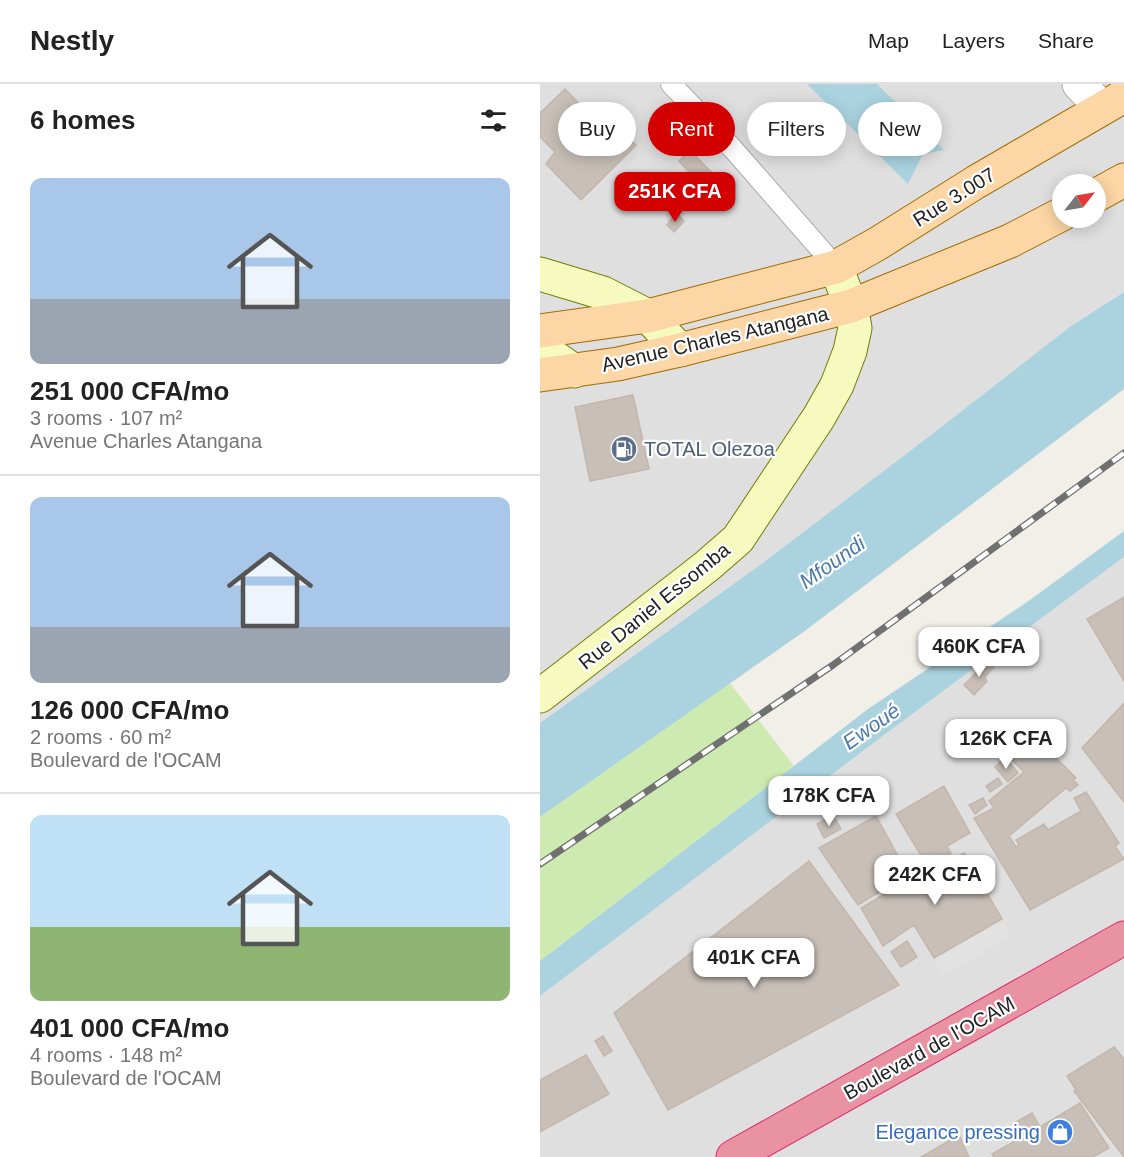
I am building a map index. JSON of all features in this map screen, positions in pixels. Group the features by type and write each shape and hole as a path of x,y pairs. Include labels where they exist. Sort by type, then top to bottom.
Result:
{"highway":[{"name":"Boulevard de l'OCAM","path":"733,1157 1124,938"}],"main road":[{"name":"Rue 3.007","path":"877,244 976,182 1113,102"},
{"path":"1106,190 1124,180"},
{"name":"Avenue Charles Atangana","path":"540,375 618,364 851,306 1010,241 1052,219"},
{"name":"Avenue Charles Atangana","path":"540,331 648,316 877,244"},
{"name":"Rue Daniel Essomba","path":"540,696 738,539 819,417 837,385 850,351 855,328 851,306 831,259"},
{"path":"540,274 603,293 648,316 680,350"},
{"path":"540,347 574,371"}],"street":[{"path":"1079,84 1113,102"}],"lane":[{"path":"671,84 734,148 831,259"}],"shaded area":[{"path":"540,84 1124,84 1124,292 1071,326 760,565 540,723"},
{"path":"1124,557 1124,1157 540,1157 540,996 884,735"},
{"path":"1002,919 1011,937 943,975 934,958"}],"green space":[{"path":"730,683 794,766 540,961 540,817"}],"water":[{"path":"807,84 877,84 895,102 858,102 858,134 846,123 846,102 825,102"},
{"path":"880,156 922,156 908,184"},
{"name":"Mfoundi","path":"1124,292 1124,389 806,630 540,817 540,723 760,565 1071,326"},
{"name":"Ewoué","path":"1124,531 1124,557 884,735 540,996 540,961 868,709 1030,600"}],"building":[{"path":"565,89 578,102 558,102 558,156 625,156 581,200 546,164 555,152 540,137 540,113"},
{"path":"684,156 696,156 712,173 700,184 679,161"},
{"path":"676,213 684,221 674,232 667,225"},
{"path":"633,395 649,469 590,481 575,407"},
{"path":"1124,597 1124,681 1087,619"},
{"path":"989,660 994,667 985,677 987,681 974,695 964,685"},
{"path":"1124,703 1124,802 1082,748"},
{"path":"1018,730 1032,738 1033,735 1076,778 1073,780 1078,785 1070,791 1066,788 1009,836 1016,847 1019,845 1016,840 1044,824 1048,830 1081,811 1074,798 1086,792 1119,843 1115,846 1124,859 1030,910 974,818 994,808 989,801 1024,772 1000,748"},
{"path":"1005,757 1018,773 1008,782 995,767"},
{"path":"998,778 1002,784 990,792 986,786"},
{"path":"944,786 970,833 947,846 951,853 937,861 932,853 923,859 896,814"},
{"path":"983,798 987,805 975,814 969,805"},
{"path":"833,815 841,829 824,838 817,824"},
{"path":"876,816 908,874 858,905 819,848"},
{"path":"964,853 1002,919 934,958 914,925 883,946 861,908 913,877 908,869 929,856 934,863 943,858 947,864"},
{"path":"809,861 899,985 668,1110 614,1013"},
{"path":"907,941 917,957 901,967 891,952"},
{"path":"603,1036 612,1051 604,1056 595,1041"},
{"path":"1114,1047 1124,1059 1124,1157 1074,1091 1076,1090 1067,1076"},
{"path":"586,1055 609,1094 540,1132 540,1080"},
{"name":"Elegance pressing","path":"1080,1103 1109,1148 1093,1157 994,1157 992,1154 1024,1136 1016,1122 1032,1113 1040,1127"},
{"path":"959,1135 969,1157 921,1157"}],"railway":[{"path":"540,864 833,665 1124,453"}],"place":[{"name":"TOTAL Olezoa","path":"624,449"},
{"name":"Elegance pressing","path":"1060,1132"}]}
